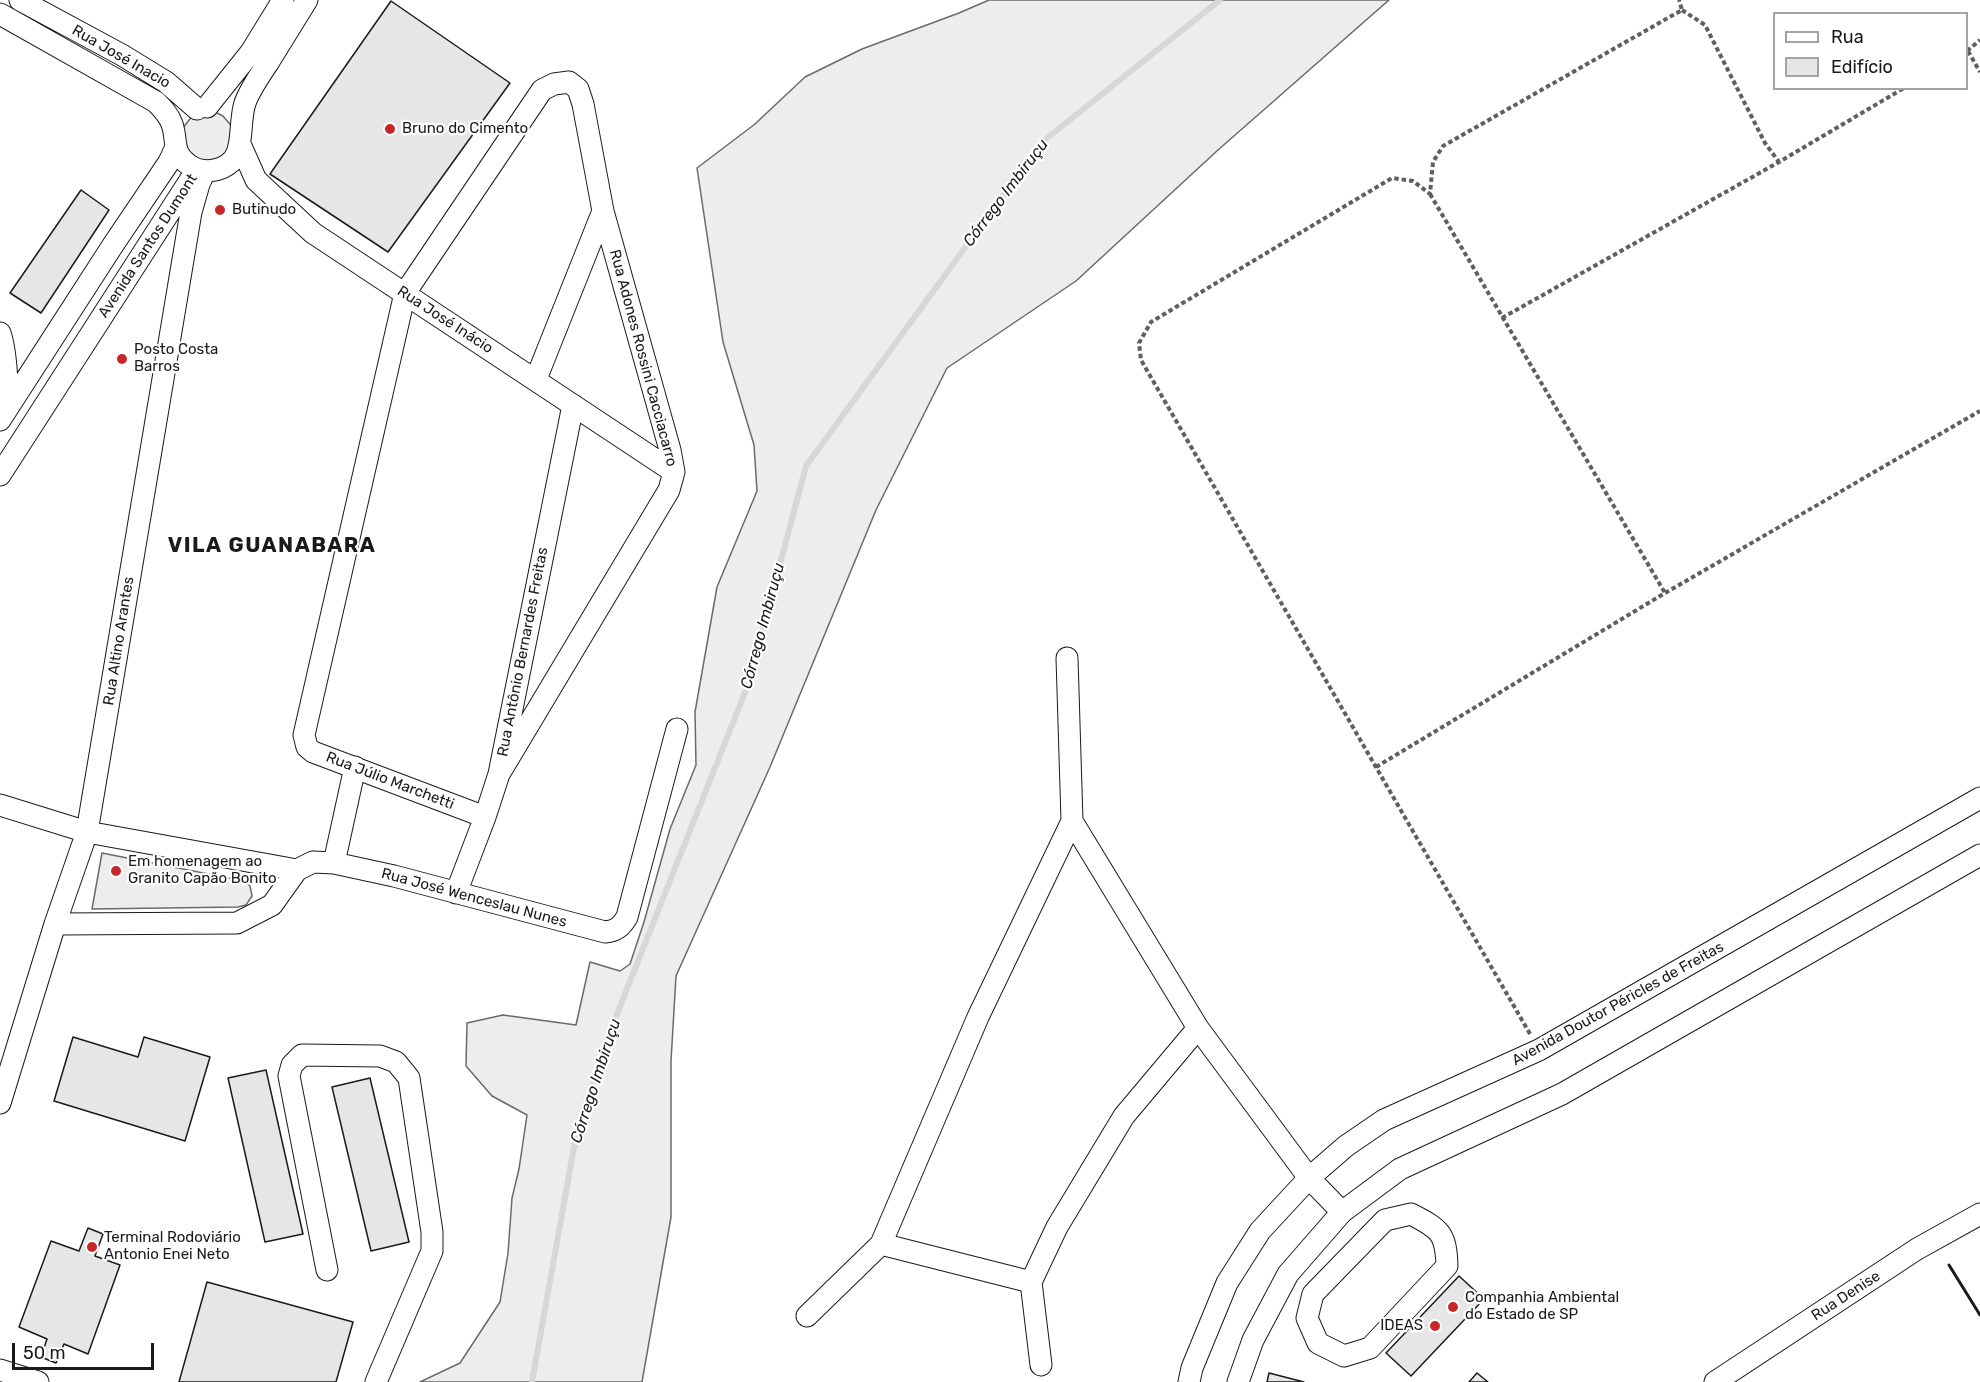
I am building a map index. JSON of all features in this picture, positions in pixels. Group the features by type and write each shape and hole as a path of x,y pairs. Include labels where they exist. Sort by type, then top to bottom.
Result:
{"street":[{"name":"Rua José Inacio","path":"20,0 122,55 202,108 217,108 226,112 238,127 240,140"},
{"name":"Avenida Santos Dumont","path":"3,412 169,162 181,122 185,116 202,108 251,52 283,0"},
{"name":"Avenida Santos Dumont","path":"0,475 33,423 207,170 225,166 235,157 246,101 307,0"},
{"name":"Rua José Inacio","path":"0,14 156,102 170,118 175,144 190,165 207,170"},
{"name":"Rua Adones Rossini Cacciacarro","path":"405,294 542,90 554,84 569,82 578,89 603,211 670,450 674,472 669,490 499,774"},
{"name":"Rua José Inácio","path":"240,140 256,180 313,233 674,472"},
{"path":"207,170 256,180"},
{"name":"Rua Altino Arantes","path":"0,1102 55,924 87,832 190,212 199,184 207,170"},
{"path":"536,379 603,211"},
{"name":"Rua Júlio Marchetti","path":"405,294 304,735 307,747 313,752 485,817"},
{"path":"0,333 4,350 6,390 3,412 33,423"},
{"name":"Rua Antônio Bernardes Freitas","path":"456,893 499,774 573,405"},
{"path":"807,1317 881,1244 978,1017 1072,821 1067,658"},
{"name":"Rua José Wenceslau Nunes","path":"297,870 313,862 334,863 394,876 605,932 614,931 627,917 677,729"},
{"path":"334,863 355,767"},
{"name":"Avenida Doutor Péricles de Freitas","path":"1189,1382 1192,1368 1227,1283 1260,1231 1309,1178 1346,1146 1383,1120 1539,1050 1980,798"},
{"path":"0,805 87,832 297,870 272,905 237,923 55,924"},
{"path":"1072,821 1198,1028 1309,1178 1342,1212"},
{"path":"1238,1382 1253,1340 1288,1274 1342,1212 1400,1169 1562,1094 1980,855"},
{"path":"1041,1365 1031,1282 1057,1227 1124,1116 1198,1028"},
{"path":"327,1270 289,1076 292,1065 302,1055 380,1056 396,1062 409,1078 432,1232 432,1251 376,1382"},
{"path":"1412,1214 1434,1226 1446,1243 1447,1266 1370,1348 1344,1356 1318,1343 1307,1318 1313,1294 1340,1266 1385,1220 1412,1214"},
{"name":"Rua Denise","path":"1715,1382 1917,1249 1980,1214"},
{"path":"1316,1242 1340,1266"},
{"path":"881,1244 1031,1282"},
{"path":"0,1370 38,1382"}],"path":[{"path":"1679,0 1682,10 1706,25 1765,143 1779,162"},
{"path":"1430,194 1432,162 1443,146 1682,10"},
{"path":"1968,50 1980,40"},
{"path":"1968,53 1980,72"},
{"path":"1502,318 1779,162 1901,90"},
{"path":"1539,1050 1141,360 1139,343 1151,322 1392,178 1413,181 1430,194 1665,593"},
{"path":"1376,767 1665,593 1980,411"}],"shaded area":[{"path":"989,0 1389,0 1218,150 1076,281 947,368 876,510 770,767 676,976 671,1061 671,1217 642,1382 420,1382 460,1363 500,1302 508,1253 512,1198 527,1115 492,1096 466,1066 467,1023 503,1015 576,1025 590,962 620,971 630,964 670,829 696,765 695,712 717,587 757,491 754,445 723,342 697,168 755,124 805,77 862,49"},
{"path":"215,112 223,116 234,129 231,154 199,166 180,140 182,129 193,115"},
{"path":"102,853 244,881 250,886 252,896 246,905 238,907 92,909"}],"building":[{"name":"Bruno do Cimento","path":"391,1 510,83 388,252 270,174"},
{"path":"81,190 109,210 41,313 10,293"},
{"path":"73,1037 138,1057 144,1037 210,1057 185,1141 54,1101"},
{"path":"266,1070 303,1234 265,1242 228,1078"},
{"path":"370,1078 409,1242 371,1251 332,1087"},
{"path":"88,1228 103,1234 95,1256 120,1265 88,1354 64,1344 56,1363 41,1357 47,1339 19,1327 51,1241 79,1251"},
{"name":"IDEAS","path":"1459,1276 1484,1299 1411,1376 1386,1353"},
{"path":"207,1282 353,1322 336,1382 179,1382"},
{"path":"1269,1373 1304,1382 1267,1382"},
{"path":"1477,1373 1488,1382 1469,1382"}],"waterway":[{"name":"Córrego Imbiruçu","path":"532,1382 574,1147 609,1034 748,685 806,466 1042,142 1220,0"}],"wall":[{"path":"1949,1265 1980,1315"}],"place":[{"name":"Bruno do Cimento","path":"390,129"},
{"name":"Butinudo","path":"220,210"},
{"name":"Posto Costa Barros","path":"122,359"},
{"name":"Em homenagem ao Granito Capão Bonito","path":"116,871"},
{"name":"Terminal Rodoviário Antonio Enei Neto","path":"92,1247"},
{"name":"Companhia Ambiental do Estado de SP","path":"1453,1307"},
{"name":"IDEAS","path":"1435,1326"}],"district":[{"name":"VILA GUANABARA","path":"272,546"}]}
